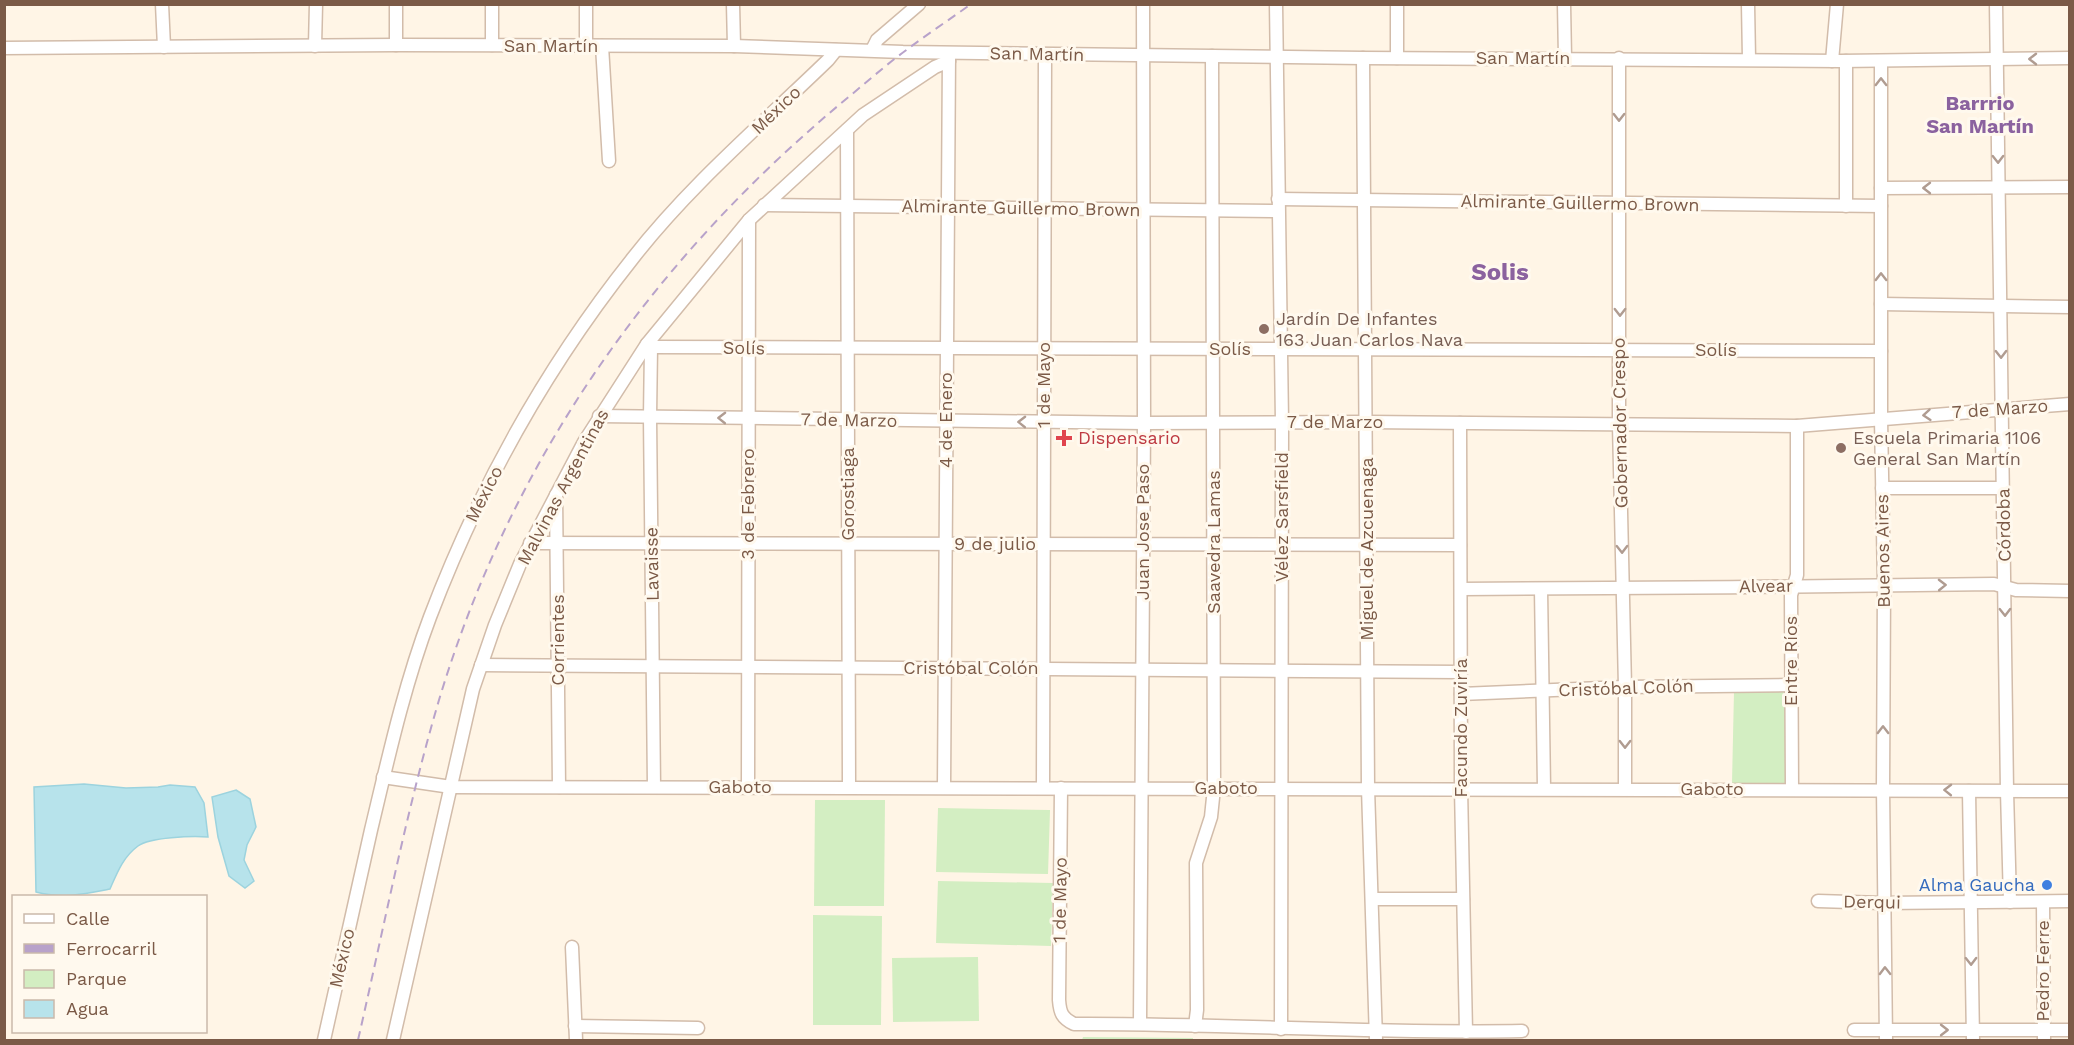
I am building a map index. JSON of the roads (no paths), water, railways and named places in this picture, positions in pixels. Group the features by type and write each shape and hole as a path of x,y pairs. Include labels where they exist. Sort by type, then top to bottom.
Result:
{"street":[{"path":"162,4 164,47"},
{"path":"315,4 315,46"},
{"path":"396,4 396,45"},
{"path":"492,4 492,45"},
{"path":"586,4 586,45"},
{"path":"733,4 734,46"},
{"name":"Juan Jose Paso","path":"1140,1023 1144,423 1143,4"},
{"name":"Vélez Sarsfield","path":"1276,4 1282,422 1281,1029"},
{"path":"1397,4 1397,58"},
{"path":"1564,4 1565,58"},
{"path":"1748,4 1749,59"},
{"path":"1832,61 1837,4"},
{"name":"Córdoba","path":"1996,4 2010,902"},
{"path":"872,50 877,39 912,7"},
{"name":"San Martín","path":"4,48 586,45 872,50 949,57 1144,54 1832,61 2070,58"},
{"path":"602,46 609,161"},
{"name":"México","path":"324,1041 383,777 399,715 429,619 470,523 515,434 567,347 658,228 704,179 836,50"},
{"name":"1 de Mayo","path":"1043,788 1046,55"},
{"name":"Saavedra Lamas","path":"1196,1026 1196,863 1211,817 1214,788 1212,56"},
{"name":"Malvinas Argentinas","path":"393,1041 451,787 462,728 481,665 495,625 530,543 599,416 649,345 749,220 863,115 949,57"},
{"name":"4 de Enero","path":"944,787 949,57"},
{"name":"Miguel de Azcuenaga","path":"1363,58 1368,788 1376,1035"},
{"name":"Gobernador Crespo","path":"1619,58 1619,424 1625,789"},
{"path":"1845,61 1846,206"},
{"name":"Buenos Aires","path":"1881,61 1883,903 1886,1035"},
{"name":"Gorostiaga","path":"847,130 849,787"},
{"path":"1881,188 2070,187"},
{"name":"Almirante Guillermo Brown","path":"764,205 1213,210 1364,201 1881,206"},
{"name":"3 de Febrero","path":"748,787 749,220"},
{"path":"1881,304 2070,307"},
{"name":"Solís","path":"649,345 750,348 1881,351"},
{"name":"Lavaisse","path":"649,345 654,787"},
{"name":"7 de Marzo","path":"599,416 1144,423 1367,422 1797,426 2070,404"},
{"name":"Facundo Zuviría","path":"1460,423 1461,788 1466,1032"},
{"name":"Entre Ríos","path":"1792,789 1791,595 1797,575 1797,426"},
{"path":"1882,488 2003,488"},
{"name":"Corrientes","path":"556,494 559,787"},
{"name":"9 de julio","path":"530,543 1460,545"},
{"name":"Alvear","path":"1461,589 1994,584 2016,590 2070,591"},
{"path":"1541,589 1544,788"},
{"name":"Cristóbal Colón","path":"481,665 1461,672"},
{"name":"Cristóbal Colón","path":"1461,694 1625,687 1791,686"},
{"name":"Gaboto","path":"383,777 451,787 2070,791"},
{"name":"1 de Mayo","path":"1061,788 1060,1012 1064,1019 1074,1024 1140,1023"},
{"path":"1969,791 1973,1035"},
{"path":"1372,898 1463,898"},
{"name":"Derqui","path":"1818,901 1883,903 2070,901"},
{"name":"Pedro Ferre","path":"2043,902 2044,1035"},
{"path":"572,947 576,1041"},
{"path":"1140,1023 1376,1035 1522,1031"},
{"path":"575,1026 698,1028"},
{"path":"1854,1030 1886,1035 2044,1035 2070,1030"}],"water":[{"path":"84,784 126,788 170,785 195,787 204,803 208,837 161,839 138,846 124,860 110,889 64,895 36,892 34,787"},
{"path":"236,790 250,799 256,827 247,845 244,860 254,881 245,888 229,876 218,837 212,797"}],"railway":[{"path":"358,1040 406,827 439,700 470,611 507,525 550,444 599,366 654,293 715,223 780,157 851,95 898,56 971,4"}],"place":[{"name":"Jardín De Infantes 163 Juan Carlos Nava","path":"1264,329"},
{"name":"Dispensario","path":"1064,438"},
{"name":"Escuela Primaria 1106 General San Martín","path":"1841,448"},
{"name":"Alma Gaucha","path":"2047,885"}],"district":[{"name":"Barrrio San Martín","path":"1980,114"},
{"name":"Solis","path":"1500,272"}]}
